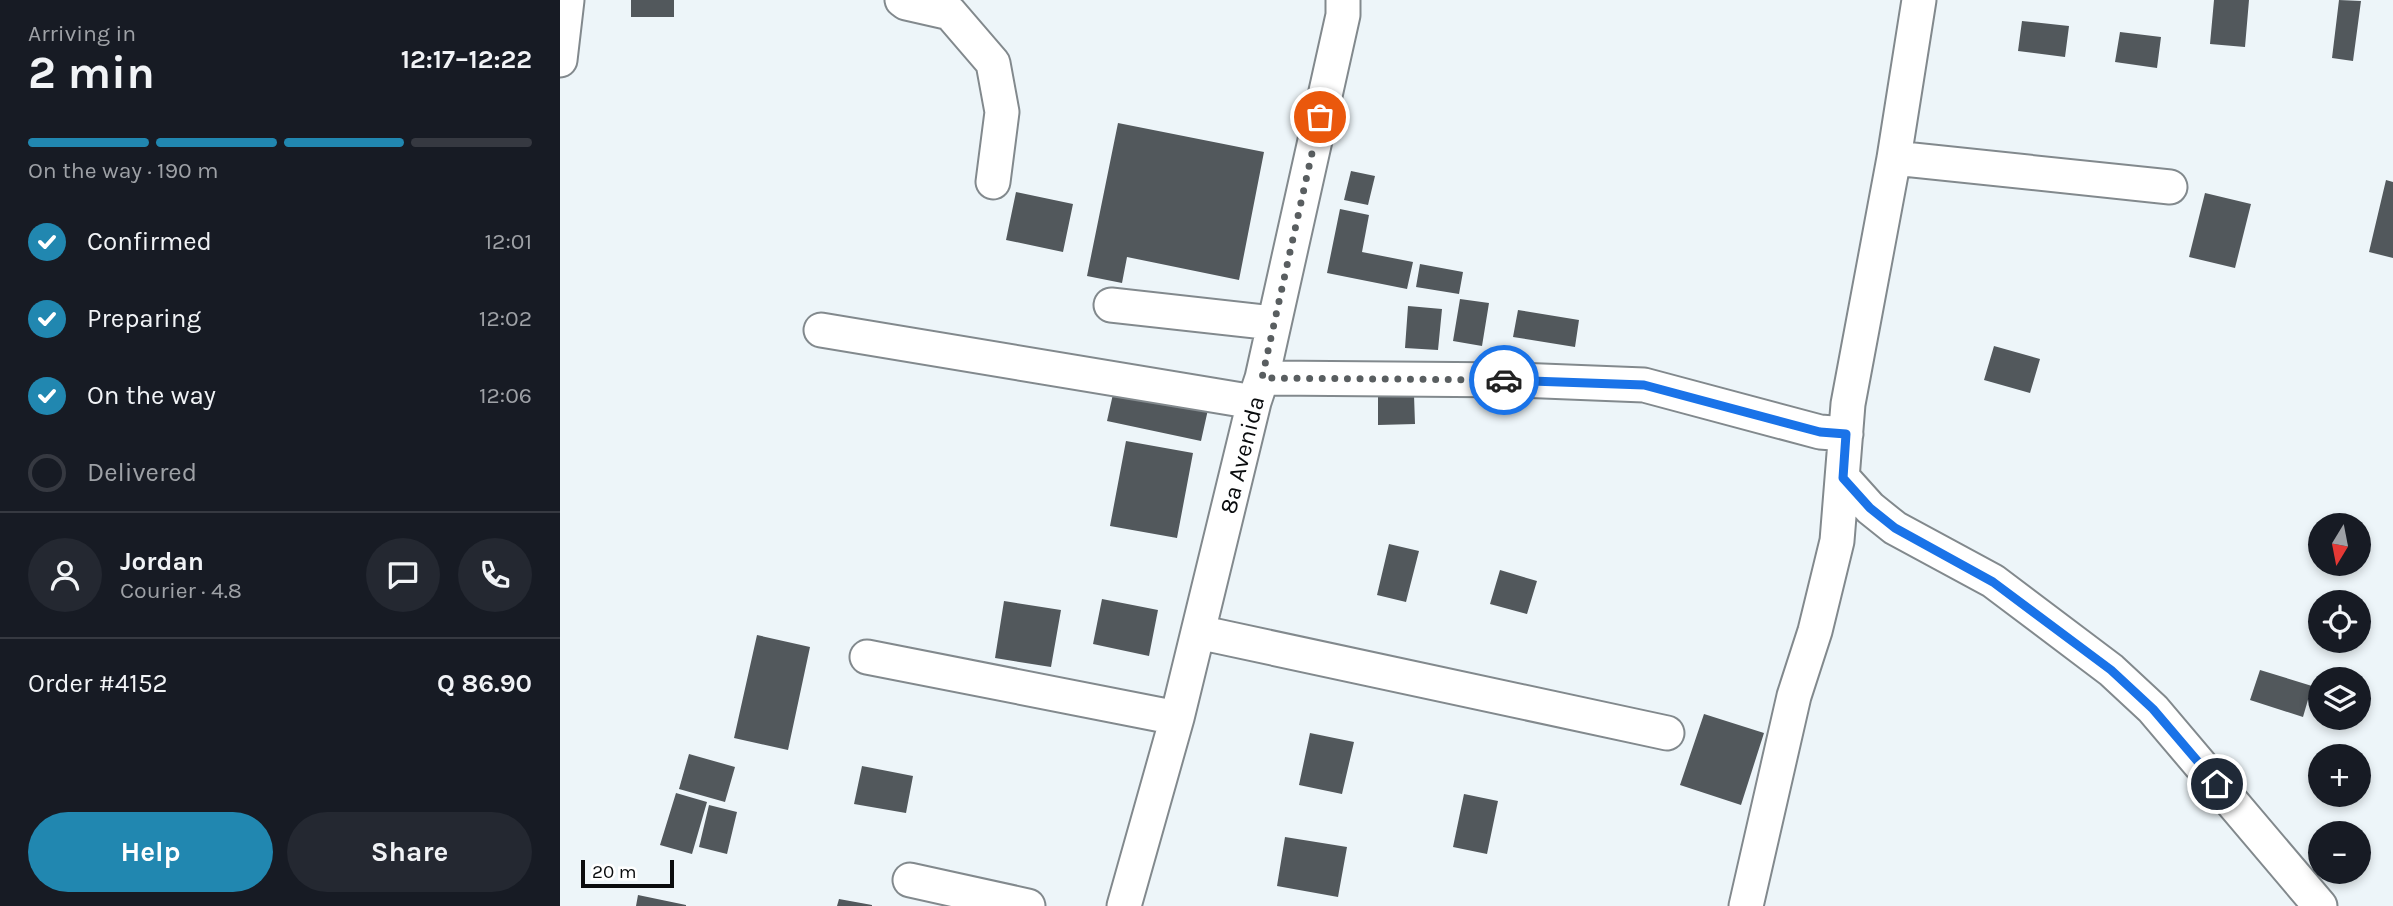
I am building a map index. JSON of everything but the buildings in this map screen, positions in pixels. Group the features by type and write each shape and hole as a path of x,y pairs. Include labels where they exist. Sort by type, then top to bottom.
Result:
{"street":[{"path":"560,60 567,0"},
{"path":"902,0 950,13 993,63 1002,112 993,183"},
{"name":"8a Avenida","path":"1124,906 1177,718 1258,390 1342,15 1343,0"},
{"path":"1746,906 1794,696 1815,631 1837,541 1849,404 1894,158 1919,0"},
{"path":"1894,158 2170,187"},
{"path":"1111,305 1274,323"},
{"path":"821,330 1258,390 1516,380 1644,385 1820,432 1846,434"},
{"path":"1843,478 1870,508 1895,528 1993,582 2111,670 2153,709 2320,906"},
{"path":"1198,632 1667,733"},
{"path":"867,657 1177,718"},
{"path":"910,880 1028,906"}],"way so far":[{"path":"1320,117 1262,378 1504,380"}],"route":[{"path":"1504,380 1644,385 1820,432 1846,434 1843,478 1870,508 1895,528 1993,582 2111,670 2153,709 2217,784"}]}
